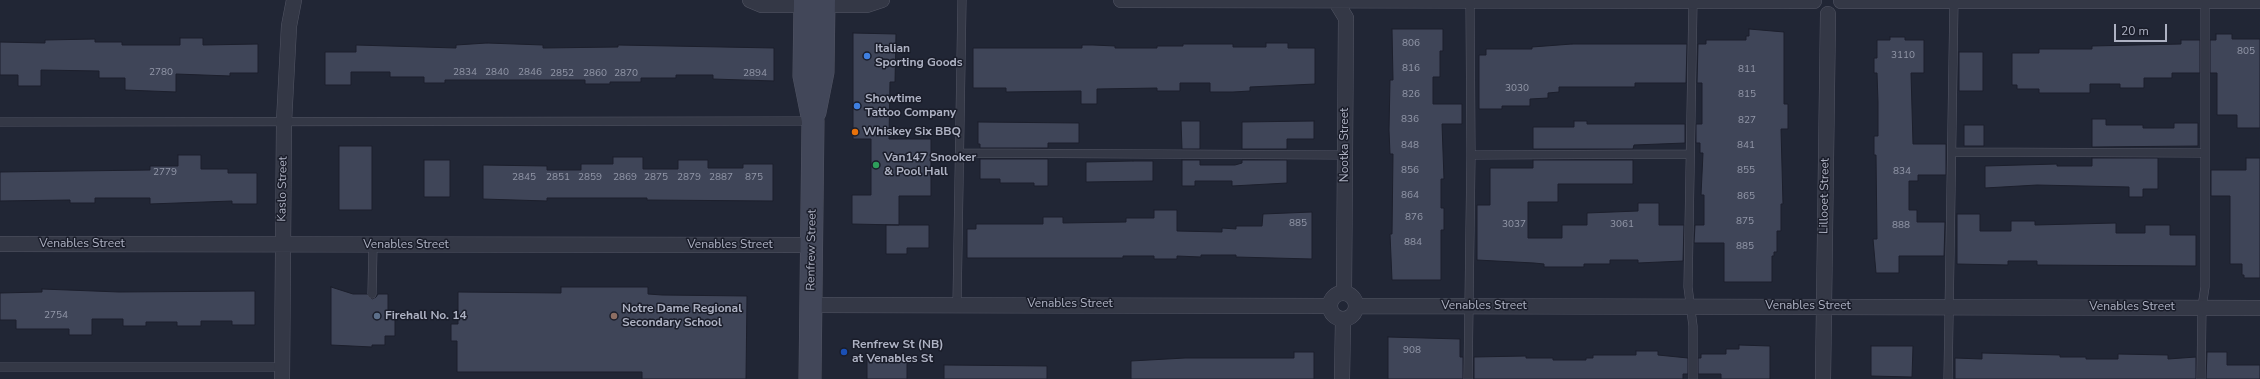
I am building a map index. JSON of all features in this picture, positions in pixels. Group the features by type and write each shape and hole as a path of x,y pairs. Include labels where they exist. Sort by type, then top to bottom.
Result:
{"street":[{"name":"Kaslo Street","path":"282,373 284,122 289,26 294,0"},
{"path":"750,0 762,5 814,2 867,5 882,0"},
{"path":"1121,0 1814,0 1817,9 1828,14 1838,9 1840,1 2260,1"},
{"name":"Nootka Street","path":"1335,0 1346,18 1344,293"},
{"name":"Renfrew Street","path":"810,379 813,121 823,72 814,2"},
{"name":"Lillooet Street","path":"1823,379 1828,14"},
{"name":"Venables Street","path":"0,244 812,245"},
{"path":"1344,293 1351,295 1357,306 1354,314 1343,320 1332,314 1330,306 1336,295 1344,293"},
{"name":"Venables Street","path":"811,305 957,304 1330,306"},
{"name":"Venables Street","path":"1357,306 2260,308"},
{"path":"1342,379 1343,320"}],"lane":[{"path":"957,304 962,0"},
{"path":"1948,379 1954,0"},
{"path":"1468,379 1468,306 1472,155 1470,1"},
{"path":"1693,1 1688,287 1693,379"},
{"path":"2201,379 2202,307 2205,287 2205,1"},
{"path":"0,122 813,121"},
{"path":"1952,152 2204,153"},
{"path":"960,153 1346,155"},
{"path":"1472,155 1690,154"},
{"path":"372,294 373,245"},
{"path":"0,367 282,373"}],"building":[{"path":"1392,29 1443,29 1443,51 1440,51 1440,77 1433,77 1433,104 1462,104 1462,124 1442,124 1444,179 1441,179 1441,208 1444,208 1444,230 1441,230 1441,280 1392,280 1390,234 1392,234 1393,154 1390,154 1389,130 1390,80 1393,80"},
{"path":"1749,29 1784,32 1784,104 1788,104 1788,129 1781,129 1783,204 1781,204 1781,231 1777,231 1777,252 1774,252 1774,256 1772,256 1772,282 1724,282 1724,243 1694,243 1695,225 1704,225 1704,195 1701,195 1703,153 1700,153 1700,143 1696,143 1696,124 1702,124 1702,83 1697,83 1698,44 1706,44 1706,40 1746,40 1746,36 1749,36"},
{"path":"853,33 896,34 895,82 890,82 889,139 931,139 931,196 899,196 899,225 852,224 852,195 871,195 871,139 853,139"},
{"path":"2216,34 2232,34 2232,39 2260,39 2260,128 2237,128 2237,115 2217,115 2217,73 2210,73 2210,40 2216,40"},
{"path":"1890,37 1905,37 1905,40 1924,40 1924,73 1911,73 1913,144 1946,144 1946,175 1918,175 1918,181 1909,181 1909,210 1917,210 1917,222 1945,222 1944,256 1899,256 1899,273 1876,273 1873,239 1877,239 1876,155 1874,155 1874,136 1878,136 1878,102 1877,73 1874,73 1874,58 1877,58 1877,40 1890,40"},
{"path":"180,38 203,38 203,45 258,44 258,73 230,73 230,76 176,74 176,92 125,90 125,78 99,78 99,71 41,70 41,86 18,86 18,75 0,75 0,42 45,43 45,40 95,39 95,42 122,42 122,45 180,45"},
{"path":"2181,40 2200,40 2200,73 2172,73 2172,78 2144,78 2144,88 2120,88 2120,84 2090,84 2090,93 2039,93 2039,89 2017,89 2017,85 2012,85 2012,53 2039,53 2039,49 2092,49 2092,46 2181,44"},
{"path":"487,43 543,45 543,48 618,47 618,45 774,48 774,81 713,79 713,75 676,75 676,78 641,78 641,82 610,82 610,84 585,84 585,80 445,80 445,83 424,83 424,77 390,77 390,72 351,72 351,85 325,85 325,52 356,52 356,45 456,48 456,45"},
{"path":"1266,43 1288,43 1288,48 1315,48 1315,84 1250,87 1250,91 1233,92 1210,92 1210,83 1180,83 1180,91 1157,91 1157,88 1097,89 1097,104 1081,104 1081,91 1006,92 1006,88 973,88 973,48 1082,48 1082,45 1093,45 1115,46 1115,48 1157,48 1157,46 1183,46 1183,44 1233,44 1233,47 1266,47"},
{"path":"1572,44 1687,44 1686,83 1635,83 1635,87 1559,87 1559,92 1548,93 1548,98 1530,99 1530,106 1502,106 1502,109 1479,109 1479,55 1486,55 1486,49 1532,49 1532,47"},
{"path":"1959,52 1983,52 1983,91 1959,91"},
{"path":"2092,119 2106,119 2106,125 2143,125 2143,128 2174,128 2174,123 2198,123 2198,146 2092,147"},
{"path":"1181,121 1200,121 1200,149 1182,149"},
{"path":"1314,121 1314,139 1287,139 1287,149 1242,149 1242,122"},
{"path":"1574,121 1587,121 1587,124 1685,124 1685,143 1634,145 1633,149 1533,149 1533,127 1574,127"},
{"path":"978,122 1079,123 1079,143 1048,143 1048,148 980,148 980,144 978,144"},
{"path":"1964,125 1984,125 1984,146 1964,146"},
{"path":"339,146 372,146 372,210 339,210"},
{"path":"178,155 201,155 201,169 228,169 228,173 257,173 257,204 232,204 232,201 150,204 150,198 95,198 95,203 70,203 70,200 0,201 0,172 150,170 150,166 178,166"},
{"path":"613,157 643,157 643,169 678,169 678,160 708,160 708,168 743,168 743,164 773,164 773,201 647,200 647,198 547,198 547,201 483,199 483,165 547,166 547,170 581,170 581,164 613,164"},
{"path":"2092,158 2158,158 2158,189 2143,189 2143,197 2129,197 2129,187 2037,185 1985,188 1985,166 2057,164 2057,166 2092,166"},
{"path":"2246,158 2260,158 2260,278 2244,278 2244,275 2242,275 2242,264 2230,264 2230,196 2211,196 2211,170 2246,170"},
{"path":"980,159 1048,159 1048,186 1034,186 1034,183 1000,183 1000,179 980,179"},
{"path":"424,160 450,160 450,197 424,197"},
{"path":"1182,160 1200,160 1200,165 1235,165 1242,163 1242,160 1287,160 1287,183 1232,186 1232,181 1195,181 1195,186 1182,186"},
{"path":"1533,160 1633,160 1633,184 1558,184 1558,202 1528,202 1528,238 1562,238 1562,225 1587,225 1587,213 1638,211 1638,203 1659,203 1659,225 1684,225 1683,261 1638,263 1638,260 1610,260 1610,264 1584,264 1584,267 1544,267 1544,264 1477,260 1477,205 1490,205 1490,168 1533,168"},
{"path":"1153,161 1153,181 1086,182 1086,162"},
{"path":"1154,210 1177,210 1177,231 1222,232 1222,228 1236,229 1236,226 1262,226 1263,214 1312,212 1312,259 1236,257 1236,255 1201,255 1201,257 1177,256 1177,259 1154,259 1154,256 1123,256 1123,258 967,258 967,229 976,229 976,224 1043,224 1043,217 1063,217 1063,223 1126,222 1126,218 1154,218"},
{"path":"1957,214 1980,214 1980,231 2011,231 2011,221 2035,221 2035,225 2116,223 2116,233 2145,233 2145,225 2170,225 2170,235 2196,235 2196,266 2037,265 2037,261 2008,261 2008,265 1957,264"},
{"path":"886,225 929,225 929,248 907,248 907,254 886,254"},
{"path":"331,287 353,294 367,294 372,299 378,294 388,294 388,319 395,319 395,336 385,336 385,345 372,345 372,347 331,345"},
{"path":"561,287 648,287 648,294 747,296 746,379 642,379 642,372 457,372 457,341 451,341 451,324 458,324 458,292 561,293"},
{"path":"42,289 119,292 255,291 255,325 232,325 232,321 201,321 201,326 177,326 177,322 146,322 146,326 123,326 123,319 92,319 92,335 69,335 69,329 16,329 16,320 0,320 0,293 42,292"},
{"path":"1388,337 1460,339 1460,357 1463,357 1463,379 1388,379"},
{"path":"1739,345 1770,346 1770,379 1721,379 1721,374 1698,374 1698,358 1701,358 1701,354 1726,354 1726,349 1739,349"},
{"path":"1871,346 1913,346 1912,377 1871,376"},
{"path":"1636,351 1658,351 1658,355 1688,358 1688,374 1683,374 1683,379 1474,379 1474,357 1526,356 1526,358 1553,358 1553,360 1586,360 1586,358 1593,358 1593,355 1636,355"},
{"path":"1294,352 1314,352 1314,379 1131,379 1131,361 1185,358 1294,358"},
{"path":"2207,352 2227,352 2227,365 2260,365 2260,379 2206,379"},
{"path":"1982,353 2060,355 2060,357 2086,357 2086,359 2118,359 2118,354 2168,355 2168,359 2196,357 2196,379 1955,379 1955,358 1982,359"},
{"path":"867,357 907,358 907,379 867,379"},
{"path":"944,365 1047,366 1047,379 944,379"}],"place":[{"name":"Italian Sporting Goods","path":"867,56"},
{"name":"Showtime Tattoo Company","path":"857,106"},
{"name":"Whiskey Six BBQ","path":"855,132"},
{"name":"Van147 Snooker & Pool Hall","path":"876,165"},
{"name":"Firehall No. 14","path":"377,316"},
{"name":"Notre Dame Regional Secondary School","path":"614,316"},
{"name":"Renfrew St (NB) at Venables St","path":"844,352"}]}
